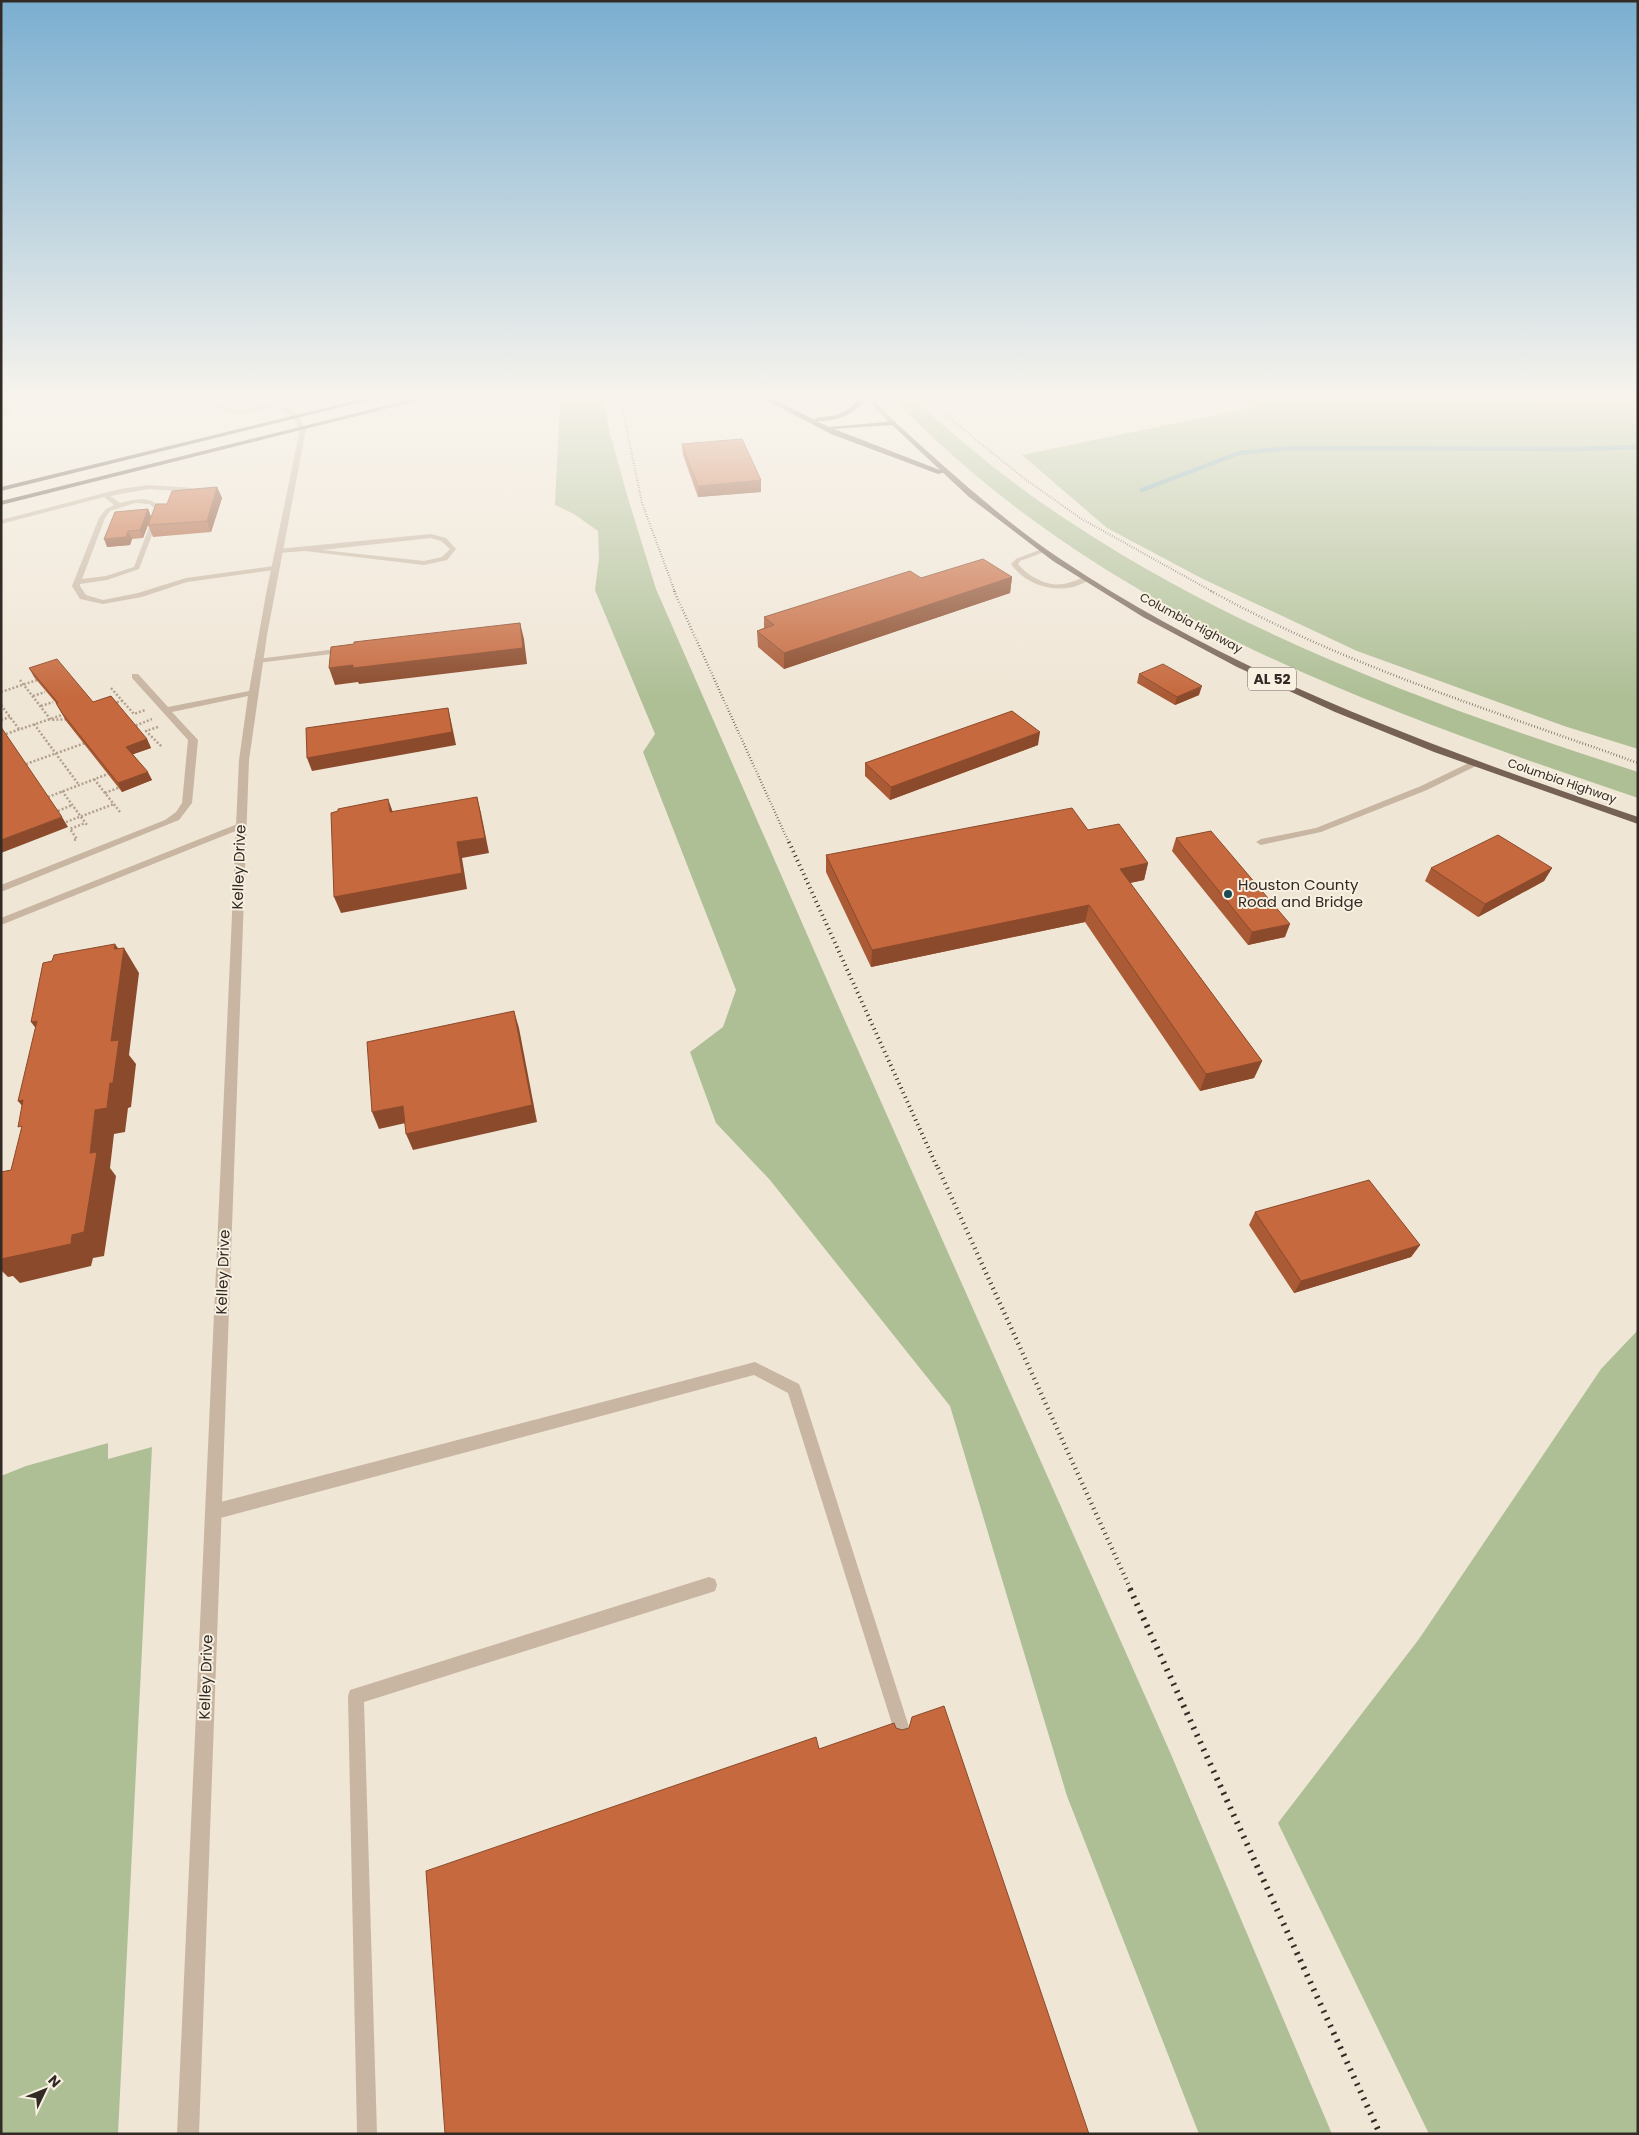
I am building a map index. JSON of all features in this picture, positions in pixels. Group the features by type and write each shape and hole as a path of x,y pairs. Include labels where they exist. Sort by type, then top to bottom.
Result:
{"highway":[{"path":"1,503 25,497"}],"main road":[{"name":"Columbia Highway","path":"971,497 1001,521 1086,579 1188,637 1247,667 1343,711 1475,763 1638,821"}],"street":[{"name":"Kelley Drive","path":"188,2134 240,826 244,760 252,693 287,497"},
{"path":"1,889 169,822 179,816 187,802 193,740 135,676"},
{"path":"167,712 252,693"}],"lane":[{"path":"1,522 99,497"},
{"path":"107,497 119,505"},
{"path":"78,582 107,578 137,568 159,509 151,502 143,501 119,505 108,510 102,518 78,582 78,592 83,597 103,602 139,595 186,580 274,568"},
{"path":"278,551 307,550 372,540 431,536 443,539 450,544 452,549 450,555 442,560 424,563 307,550"},
{"path":"1042,550 1018,560 1014,564 1018,570 1044,586 1058,588 1086,579"},
{"path":"257,661 354,648"},
{"path":"1261,842 1318,830 1424,788 1475,763"},
{"path":"1,922 240,826"},
{"path":"213,1512 755,1368 794,1389 901,1727"},
{"path":"367,2134 356,1696 709,1585"}],"path":[{"path":"20,680 50,718 64,720 73,718"},
{"path":"1,692 37,680"},
{"path":"111,688 134,714 149,709 163,725 146,731 162,748"},
{"path":"33,696 45,692"},
{"path":"105,706 122,700"},
{"path":"41,706 53,702"},
{"path":"2,706 19,729"},
{"path":"125,729 157,718 167,712"},
{"path":"6,734 62,715"},
{"path":"1,720 10,717"},
{"path":"34,724 79,785"},
{"path":"26,764 92,741"},
{"path":"48,797 108,774"},
{"path":"94,779 120,812"},
{"path":"105,793 118,788"},
{"path":"62,791 86,824 70,829 77,839 68,843"},
{"path":"66,822 114,804"},
{"path":"58,811 72,805"}],"green space":[{"path":"555,497 628,497 656,589 834,996 1170,1752 1332,2134 1199,2134 1067,1796 950,1406 770,1180 716,1123 690,1052 723,1027 736,990 643,752 655,734 595,590 599,558 598,531 574,514 555,505"},
{"path":"1004,497 1033,497 1133,562 1272,634 1344,666 1490,722 1638,772 1638,798 1435,726 1336,687 1239,643 1146,593 1057,537"},
{"path":"1070,497 1638,497 1638,749 1564,726 1357,651 1203,579 1107,528"},
{"path":"1638,1330 1638,2134 1429,2134 1278,1823 1419,1639 1601,1369"},
{"path":"108,1443 108,1459 152,1447 118,2134 1,2134 1,1476 26,1466"}],"building":[{"path":"170,497 214,497 207,521 148,525 156,504 167,504"},
{"path":"148,509 140,530 128,531 126,537 104,539 115,512"},
{"path":"983,559 1012,577 784,653 757,631 774,625 764,617 910,571 921,578"},
{"path":"520,623 523,648 353,668 353,665 329,668 331,647 354,644 354,642"},
{"path":"57,659 93,702 111,696 147,739 126,747 148,772 118,783 62,713 56,703 58,703 29,668"},
{"path":"1163,664 1202,686 1177,697 1139,674"},
{"path":"448,708 452,732 307,758 306,728"},
{"path":"1012,711 1040,732 891,787 865,763"},
{"path":"1,727 62,817 1,840"},
{"path":"477,797 485,838 457,842 462,873 334,897 331,813 338,811 338,809 388,799 390,812"},
{"path":"1072,808 1088,830 1119,824 1148,863 1120,869 1262,1061 1206,1074 1089,905 872,950 826,855"},
{"path":"1211,831 1290,924 1252,932 1176,838"},
{"path":"1498,835 1552,868 1485,904 1431,868"},
{"path":"115,944 114,949 124,948 111,1041 119,1040 113,1083 110,1083 107,1108 95,1110 90,1153 97,1152 84,1232 72,1235 71,1244 1,1259 1,1172 11,1170 22,1126 18,1127 23,1100 18,1101 37,1021 31,1022 43,963 52,961 54,955"},
{"path":"514,1011 532,1105 406,1134 403,1106 372,1112 367,1042"},
{"path":"1369,1180 1420,1245 1301,1281 1255,1212"},
{"path":"944,1706 1089,2134 445,2134 426,1871 816,1737 819,1749 894,1723 896,1728 902,1730 909,1728 912,1717"}],"railway":[{"path":"641,497 675,592"},
{"path":"1050,497 1080,518 1213,592"},
{"path":"674,591 789,843"},
{"path":"1211,591 1262,618 1367,665 1475,706 1638,763"},
{"path":"789,842 938,1169"},
{"path":"938,1168 1131,1590"},
{"path":"1130,1589 1380,2134"}],"place":[{"name":"Houston County Road and Bridge","path":"1228,894"}]}
